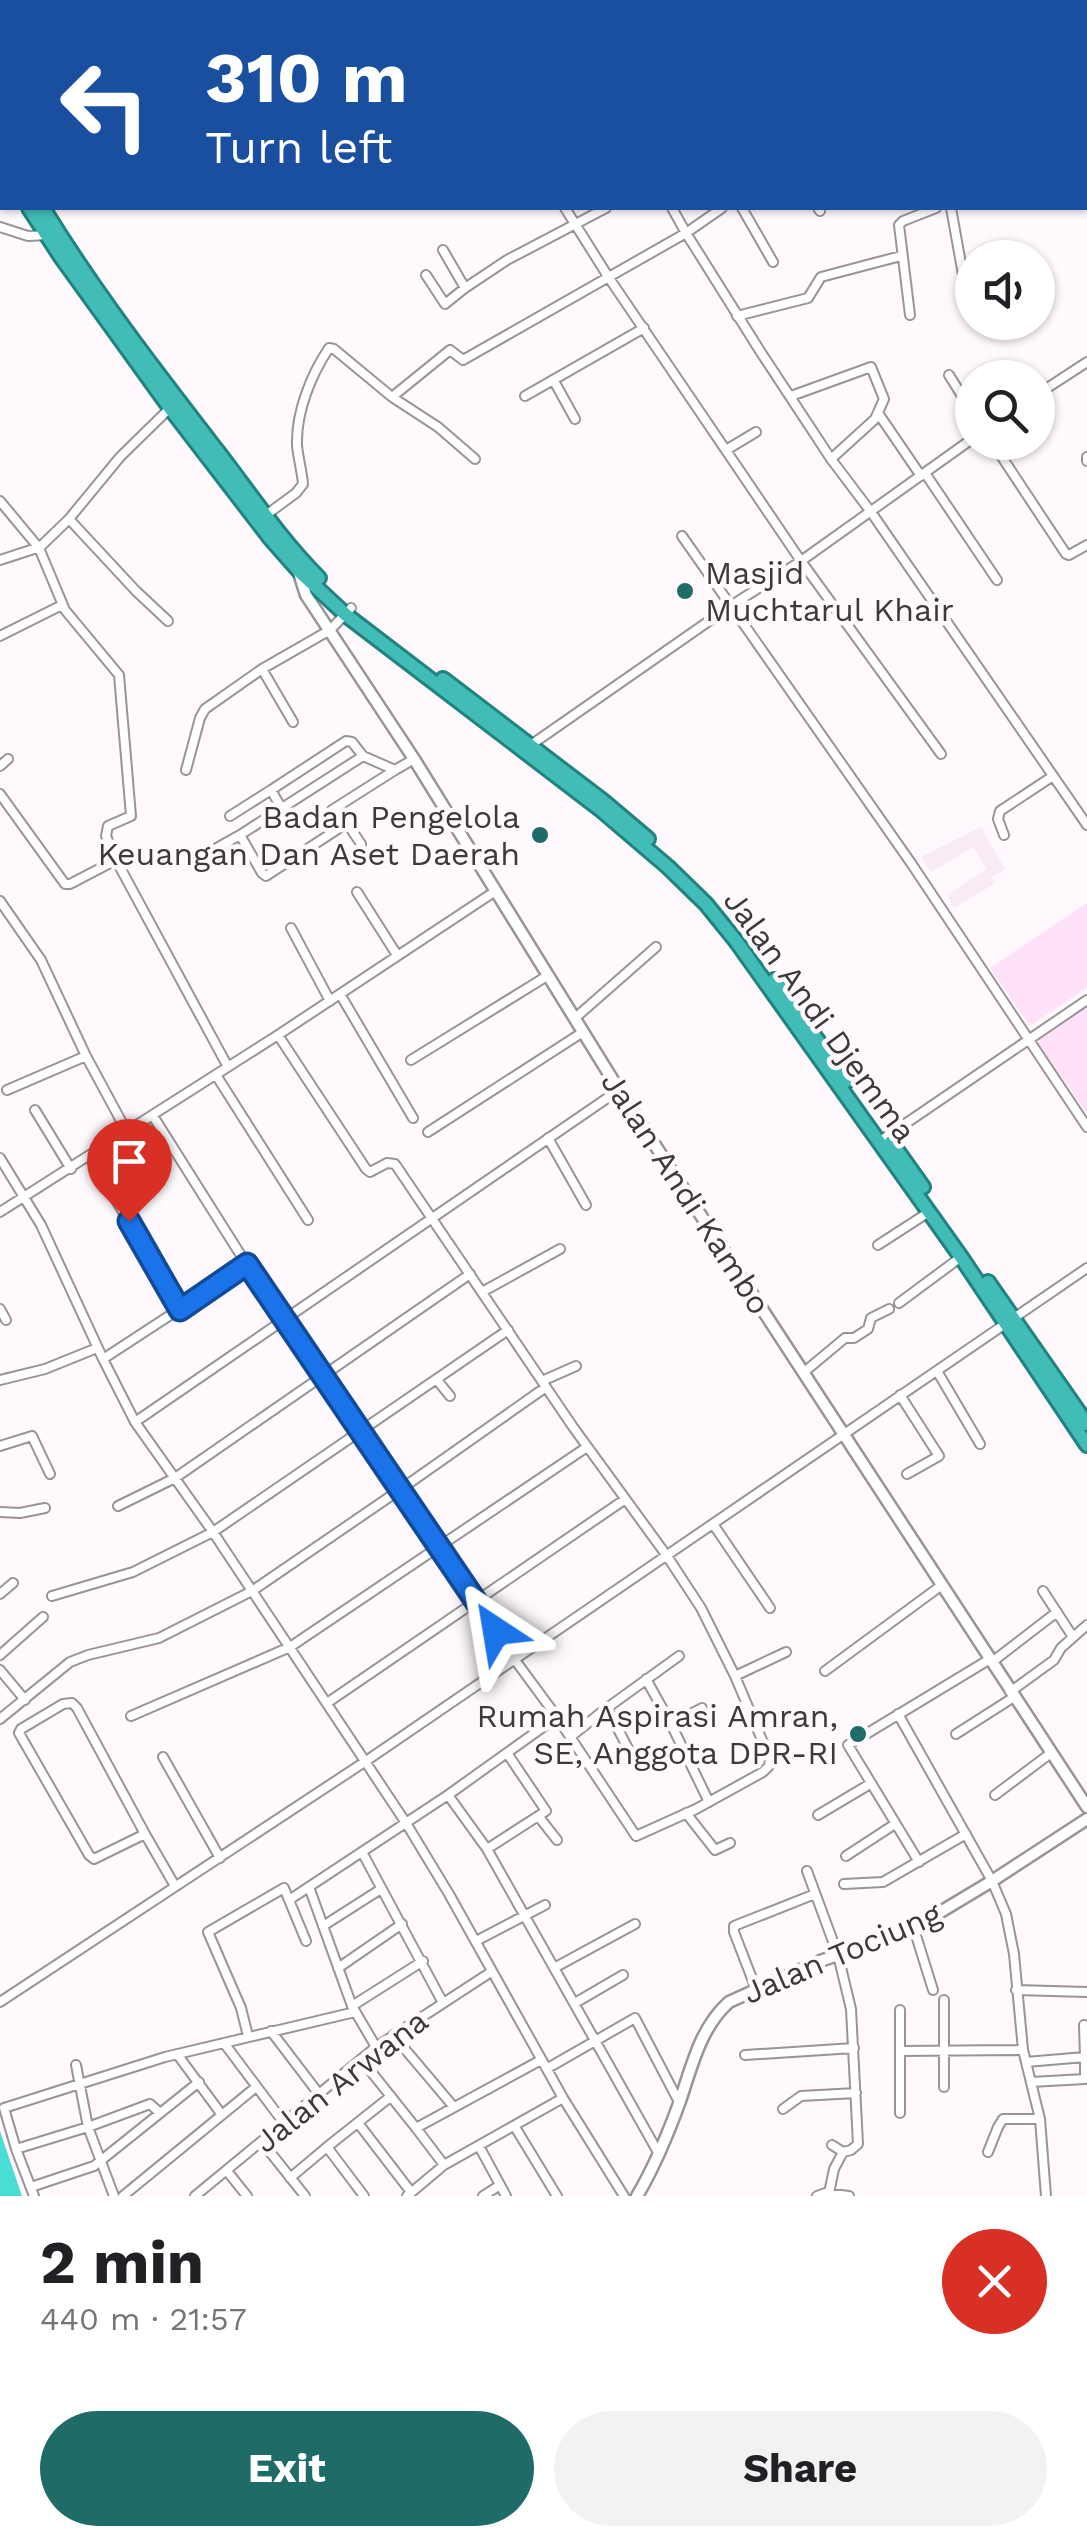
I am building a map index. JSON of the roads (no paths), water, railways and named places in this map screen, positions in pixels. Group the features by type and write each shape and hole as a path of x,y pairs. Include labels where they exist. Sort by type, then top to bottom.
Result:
{"highway":[{"path":"31,210 52,233 170,408 270,538 303,568"},
{"path":"44,210 52,233"},
{"path":"65,254 303,568"},
{"name":"Jalan Andi Djemma","path":"303,568 349,612 526,748 668,867 706,904 882,1138 1010,1321 1087,1444"},
{"name":"Jalan Andi Djemma","path":"882,1138 962,1257 1087,1424"}],"street":[{"path":"566,210 801,561 941,754"},
{"path":"426,275 445,304 507,260 602,210"},
{"path":"673,210 737,316 831,458 1087,825"},
{"path":"392,397 449,351 463,360 686,234 719,210"},
{"path":"743,210 773,262"},
{"path":"910,315 898,229 900,223 931,210"},
{"path":"951,210 957,240"},
{"path":"1,229 28,236 52,233"},
{"path":"442,250 464,288"},
{"path":"737,316 808,298 820,277 902,256"},
{"path":"525,396 644,328"},
{"path":"266,515 303,484 297,447 298,418 328,349 438,426 475,459"},
{"path":"1055,383 1087,362"},
{"path":"790,396 871,366 884,400 875,419 831,458"},
{"path":"949,374 955,384"},
{"path":"554,381 575,419"},
{"path":"0,560 39,548 69,519 120,457 170,408"},
{"path":"878,413 997,580"},
{"path":"726,450 756,432"},
{"path":"526,748 955,452"},
{"path":"1004,460 1066,554 1087,545"},
{"path":"0,500 39,548 62,606 118,675 131,816 106,829 108,841 228,1067"},
{"path":"69,519 168,621"},
{"path":"682,536 910,862 1087,1127"},
{"name":"Jalan Andi Kambo","path":"303,568 306,595 414,760 582,1032 1087,1807"},
{"path":"0,636 62,606"},
{"path":"186,770 205,709 262,669 330,630 349,612"},
{"path":"262,669 293,722"},
{"path":"230,816 346,741 352,742 362,756 395,770"},
{"path":"214,848 362,756"},
{"path":"0,766 8,759"},
{"path":"332,810 414,760"},
{"path":"1004,835 998,819 1000,811 1053,776"},
{"path":"271,790 282,808"},
{"path":"0,794 66,885 116,860"},
{"path":"240,835 266,876 346,823 361,844"},
{"path":"357,892 396,956"},
{"path":"0,1212 494,892"},
{"path":"0,901 40,960 127,1132"},
{"path":"290,928 330,1001"},
{"path":"574,1018 656,947"},
{"path":"411,1060 547,976"},
{"path":"340,994 413,1118"},
{"path":"882,1138 1087,1000"},
{"path":"428,1132 582,1032"},
{"path":"152,1116 247,1264 636,1836 764,1772 770,1762 735,1676 706,1617 666,1556 395,1164 366,1170 278,1035"},
{"path":"6,1090 86,1056"},
{"path":"216,1075 308,1220"},
{"path":"135,1422 619,1090"},
{"path":"35,1110 71,1169"},
{"path":"548,1138 586,1205"},
{"path":"90,1156 180,1310"},
{"path":"0,1158 41,1225 135,1422 406,1822 624,2196"},
{"path":"878,1245 930,1212"},
{"path":"482,1292 560,1249"},
{"path":"899,1303 962,1257"},
{"path":"103,1359 247,1264"},
{"path":"0,2002 366,1761 1087,1268"},
{"path":"118,1506 174,1478 470,1274"},
{"path":"802,1372 845,1338 868,1329 871,1318 889,1308"},
{"path":"0,1309 6,1320"},
{"path":"52,1596 132,1572 213,1532 508,1330"},
{"path":"0,1380 45,1369 98,1348"},
{"path":"0,1719 70,1662 159,1638 252,1590 401,1489 544,1384 576,1366"},
{"path":"936,1371 980,1444"},
{"path":"438,1380 450,1396"},
{"path":"900,1395 940,1456 907,1474"},
{"path":"0,1446 32,1436 50,1474"},
{"path":"131,1716 290,1646 587,1447"},
{"path":"327,1703 624,1500"},
{"path":"0,1512 46,1508"},
{"path":"714,1524 770,1608"},
{"path":"0,1594 13,1584"},
{"path":"825,1670 942,1585"},
{"path":"1043,1591 1074,1637"},
{"path":"918,1862 848,1745 991,1660 1057,1612"},
{"path":"0,1655 43,1617"},
{"path":"956,1734 1054,1660 1061,1648 1087,1625"},
{"path":"735,1676 786,1652"},
{"path":"570,1736 679,1656"},
{"path":"0,1670 25,1700"},
{"path":"646,1679 709,1802"},
{"path":"145,1834 92,1859 20,1730 63,1704 74,1704 175,1886"},
{"path":"607,1708 632,1756"},
{"path":"671,1724 702,1708"},
{"path":"898,1714 992,1881 1010,1931 1023,2050 1040,2119 1046,2196"},
{"path":"289,1900 448,1795 557,1716"},
{"path":"487,1849 545,1812 507,1753"},
{"path":"994,1796 1051,1753"},
{"path":"163,1757 220,1858"},
{"path":"818,1815 870,1784"},
{"path":"448,1795 487,1849 659,2154"},
{"path":"686,1813 715,1850 730,1843"},
{"path":"539,1817 556,1840"},
{"name":"Jalan Tociung","path":"636,2196 659,2154 700,2044 710,2024 729,2002 838,1955 914,1929 1087,1818"},
{"path":"846,1856 895,1824"},
{"path":"844,1884 882,1882 966,1834"},
{"path":"362,1852 443,2003"},
{"path":"808,1871 838,1955 851,2009 858,2144 843,2152 832,2145"},
{"path":"309,1887 354,2009 376,2047"},
{"path":"248,2036 241,2008 208,1932 283,1888 306,1941"},
{"path":"323,1926 381,1888"},
{"path":"756,1989 734,1926 814,1894"},
{"path":"476,1940 546,1905"},
{"path":"338,1968 402,1924"},
{"path":"554,1968 635,1924"},
{"path":"914,1929 933,1990"},
{"path":"199,2082 101,2161 33,2191 4,2108 177,2054 354,2009 423,1962"},
{"name":"Jalan Arwana","path":"195,2196 376,2047 492,1972"},
{"path":"576,2003 623,1975"},
{"path":"1016,1990 1087,1992"},
{"path":"944,2000 944,2087"},
{"path":"900,2010 900,2113"},
{"path":"416,2128 452,2106 636,2019 680,2102"},
{"path":"1031,2082 1085,2079 1084,2025"},
{"path":"271,2031 320,2094"},
{"path":"393,2035 452,2106"},
{"path":"224,2043 284,2123"},
{"path":"746,2056 854,2048"},
{"path":"900,2051 1023,2050"},
{"path":"177,2054 222,2115"},
{"path":"1026,2062 1085,2056"},
{"path":"361,2059 444,2165"},
{"path":"76,2065 88,2127 114,2196"},
{"path":"123,2196 256,2087"},
{"path":"784,2109 801,2096 856,2093"},
{"path":"290,2178 390,2096"},
{"path":"358,2123 409,2194 444,2165 564,2098"},
{"path":"16,2149 150,2104 160,2112"},
{"path":"988,2152 1003,2119 1040,2119"},
{"path":"515,2127 557,2196"},
{"path":"262,2142 306,2196"},
{"path":"479,2146 506,2196"},
{"path":"327,2147 364,2196"},
{"path":"829,2193 834,2168 843,2152"},
{"path":"227,2170 247,2196"},
{"path":"483,2196 500,2185"},
{"path":"817,2196 850,2196"}],"water":[{"path":"0,2131 22,2196 0,2196"}],"place":[{"name":"Masjid Muchtarul Khair","path":"685,591"},
{"name":"Badan Pengelola Keuangan Dan Aset Daerah","path":"540,835"},
{"name":"Rumah Aspirasi Amran, SE, Anggota DPR-RI","path":"858,1734"}]}
